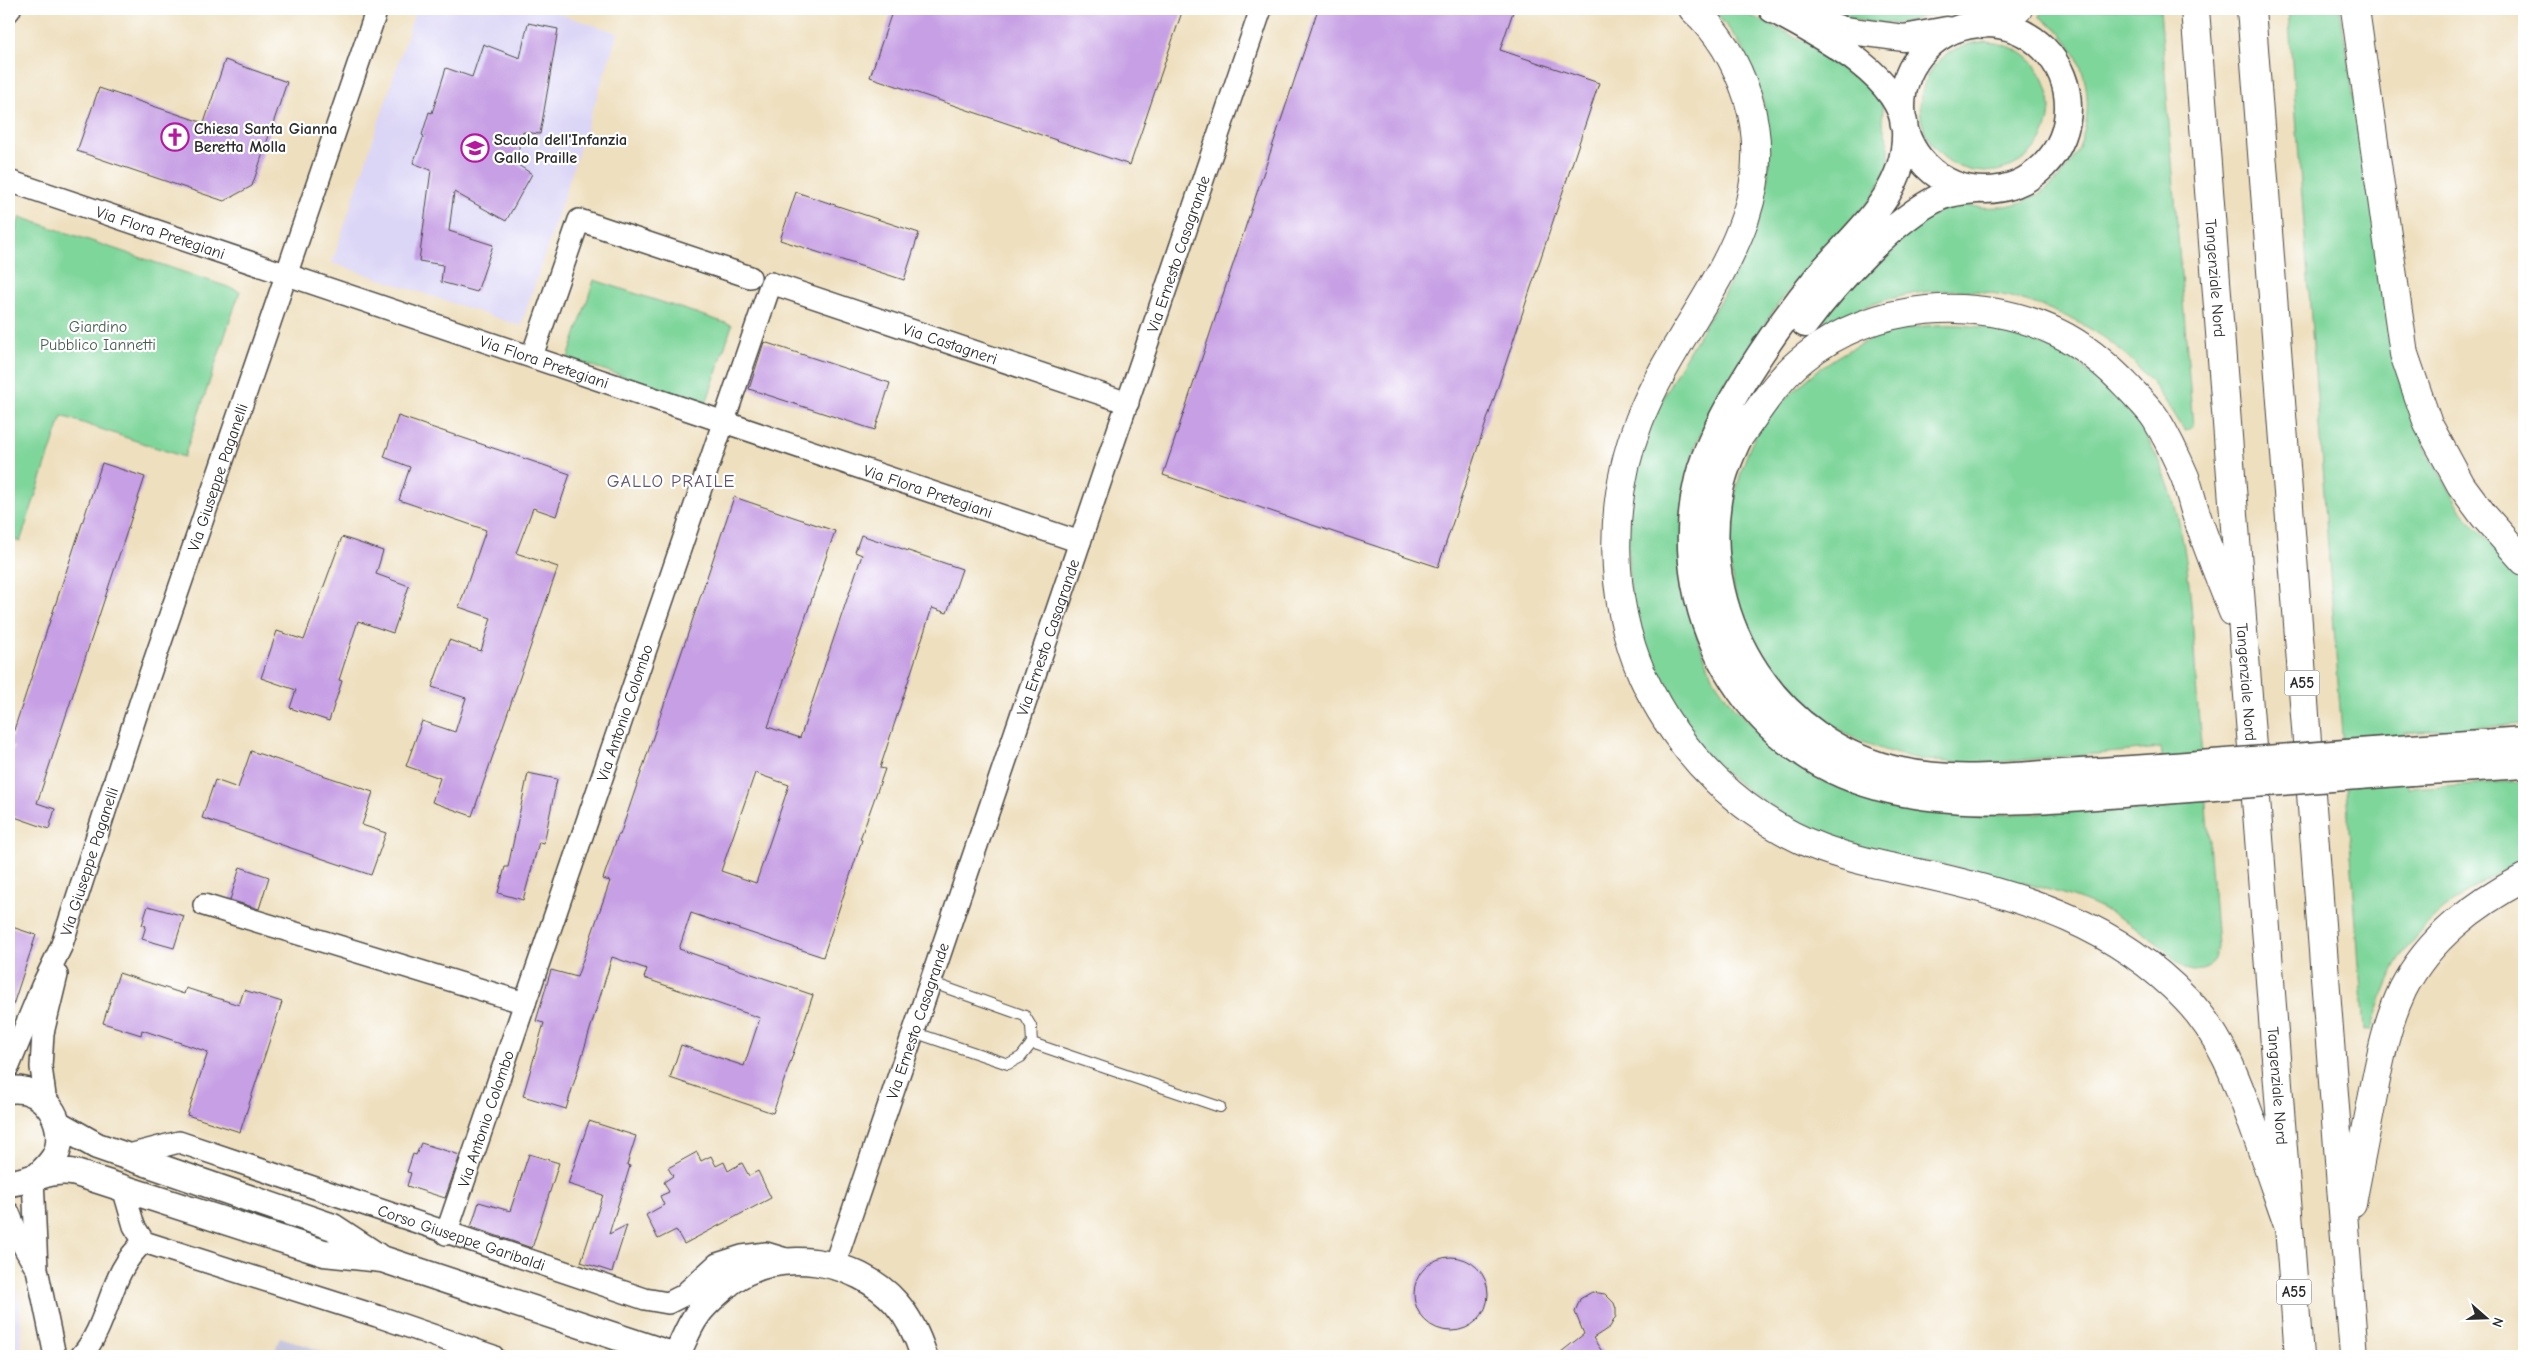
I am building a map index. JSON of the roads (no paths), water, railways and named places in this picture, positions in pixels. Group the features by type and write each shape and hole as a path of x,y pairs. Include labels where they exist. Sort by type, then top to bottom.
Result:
{"highway":[{"path":"1693,9 1720,37 1743,82 1751,107 1756,155 1754,181 1744,225 1725,265 1656,384 1640,418 1621,484 1617,546 1622,611 1630,641 1655,701 1688,751 1729,793 1752,811 1799,838 1858,859 1976,886 2046,907 2105,935 2162,977 2187,1000 2219,1041 2232,1068 2289,1228"},
{"path":"1972,26 2008,16 2018,9"},
{"name":"Tangenziale Nord","path":"2195,9 2299,1356"},
{"name":"A55","path":"2251,9 2354,1356"},
{"path":"2355,9 2404,354 2428,424 2442,453 2461,485 2484,516 2524,561"},
{"path":"1739,437 1778,384 1804,358 1860,324 1892,315 1951,309 1984,311 2019,319 2057,332 2087,350 2113,370 2156,418 2185,478 2197,519 2244,641"},
{"path":"2345,1236 2382,1049 2403,990 2418,965 2453,925 2475,907 2524,878"}],"street":[{"name":"Via Giuseppe Paganelli","path":"10,1059 61,948 144,691 377,9"},
{"name":"Via Ernesto Casagrande","path":"834,1266 1262,9"},
{"path":"1772,9 1834,44 1860,63 1886,87 1897,105 1911,146 1931,171 1953,184 1977,190"},
{"path":"1777,9 1844,30 1904,38 1972,26 2000,26 2018,31 2033,40 2057,66 2064,83 2067,100 2067,118 2062,136 2054,152 2029,177 1996,190 1953,192 1917,211 1894,228 1823,300 1771,374 1725,469 1718,501 1716,562 1722,596 1739,645 1750,664 1789,711 1812,730 1867,761 1900,770 1938,777 2161,779"},
{"path":"1972,26 1942,36 1930,45 1912,68 1904,88 1905,128 1899,170 1886,197 1872,218 1819,276 1781,325 1734,400 1707,454 1698,480 1691,534 1697,592 1714,648 1743,696 1767,724 1810,757 1866,784 1918,797 1967,802 2161,779 2412,760 2524,740"},
{"name":"Via Flora Pretegiani","path":"9,181 1080,542"},
{"path":"532,356 579,220 750,277"},
{"name":"Via Castagneri","path":"771,284 1128,404"},
{"name":"Via Antonio Colombo","path":"446,1234 771,284"},
{"path":"2412,760 2524,764"},
{"path":"204,905 525,1003"},
{"name":"Via Giuseppe Paganelli","path":"52,1113 40,1067 42,1033 55,990 61,948"},
{"name":"Corso Giuseppe Garibaldi","path":"9,1090 32,1093 86,1142 333,1227 382,1259"},
{"path":"52,1113 60,1139 56,1153 49,1166 26,1179 37,1269 55,1356"},
{"name":"Corso Giuseppe Garibaldi","path":"125,1156 179,1142 446,1234 645,1299 668,1303 682,1296 717,1264 742,1256 766,1253 789,1260 834,1266 867,1280 895,1302 916,1332 924,1356"},
{"name":"Corso Giuseppe Garibaldi","path":"26,1179 66,1171 324,1253 382,1259 676,1356 697,1315 731,1282 757,1269 789,1260"},
{"path":"122,1188 134,1226 144,1242 377,1316 493,1356"},
{"path":"9,1213 20,1240 37,1269"},
{"path":"88,1354 122,1267 144,1242"}],"lane":[{"path":"913,1032 1008,1064 1021,1058 1032,1043 1031,1026 1025,1016 930,982"},
{"path":"1032,1043 1220,1107"}],"place":[{"name":"Chiesa Santa Gianna Beretta Molla","path":"175,137"},
{"name":"Scuola dell'Infanzia Gallo Praille","path":"475,148"}],"district":[{"name":"GALLO PRAILE","path":"671,481"}],"park label":[{"name":"Giardino Pubblico Iannetti","path":"98,335"}]}
